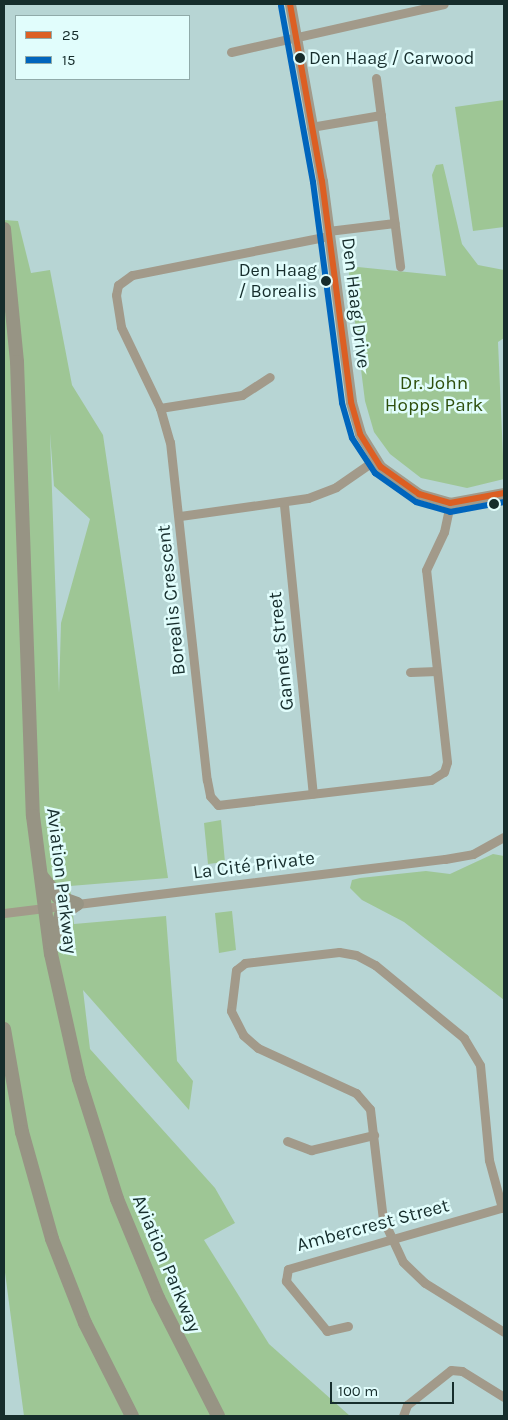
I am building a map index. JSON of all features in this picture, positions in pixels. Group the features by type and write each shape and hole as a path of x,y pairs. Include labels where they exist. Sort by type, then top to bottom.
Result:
{"main road":[{"name":"Aviation Parkway","path":"4,234 17,362 38,867 50,954 78,1079 117,1199 161,1305 218,1416"},
{"path":"38,867 54,894 77,904 58,919 50,954"},
{"path":"4,1030 22,1132 50,1230 85,1324 132,1416"}],"street":[{"name":"Den Haag Drive","path":"290,4 329,234 350,402 360,434 375,460 410,489 450,503 504,493"},
{"path":"231,52 279,43 296,34 444,4"},
{"path":"376,78 400,266"},
{"path":"311,127 381,115"},
{"path":"329,234 394,222"},
{"name":"Borealis Crescent","path":"329,234 123,280 116,295 118,316 160,408 176,473 210,796 218,805 230,806 439,777 447,762 426,563 444,532 450,503"},
{"path":"160,408 242,396 270,377"},
{"path":"180,516 284,505 336,487 375,460"},
{"name":"Gannet Street","path":"284,505 313,794"},
{"path":"410,672 437,671"},
{"name":"La Cité Private","path":"4,913 445,859 473,854 504,837"},
{"path":"503,1208 489,1159 480,1065 464,1038 375,965 356,955 339,952 245,963 236,970 231,1011 243,1035 258,1048 356,1093 370,1109 378,1189 390,1238 403,1262 425,1283 504,1332"},
{"path":"288,1141 311,1150 374,1135"},
{"name":"Ambercrest Street","path":"348,1326 327,1330 286,1281 288,1269 390,1238 503,1208"},
{"path":"403,1416 407,1405 451,1370 462,1371 504,1397"}],"green space":[{"path":"504,100 504,227 473,231 455,107"},
{"name":"Dr. John Hopps Park","path":"443,164 462,244 478,265 504,270 504,338 498,342 504,479 467,488 421,478 390,454 374,432 365,401 348,266 446,276 432,175 436,165"},
{"path":"4,220 18,221 31,273 50,270 72,385 103,435 168,878 70,886 74,924 166,916 177,1061 193,1081 189,1110 83,990 90,1049 215,1188 235,1223 204,1240 269,1344 350,1416 24,1416 4,1265","holes":["50,433 54,486 90,519 61,623 59,693"]},
{"path":"221,820 225,862 208,864 204,823"},
{"path":"493,854 504,856 504,1000 404,922 362,900 350,888 352,880 360,878 426,871 450,874"},
{"path":"232,911 236,950 219,953 215,913"}],"transit line":[{"name":"25","path":"290,4 322,181 351,402 360,434 381,467 419,494 450,503 504,493"},
{"name":"15","path":"281,6 313,182 342,403 352,438 375,473 416,502 450,512 504,502"}],"place":[{"name":"Den Haag / Carwood","path":"300,58"},
{"name":"Den Haag / Borealis","path":"326,281"}]}
